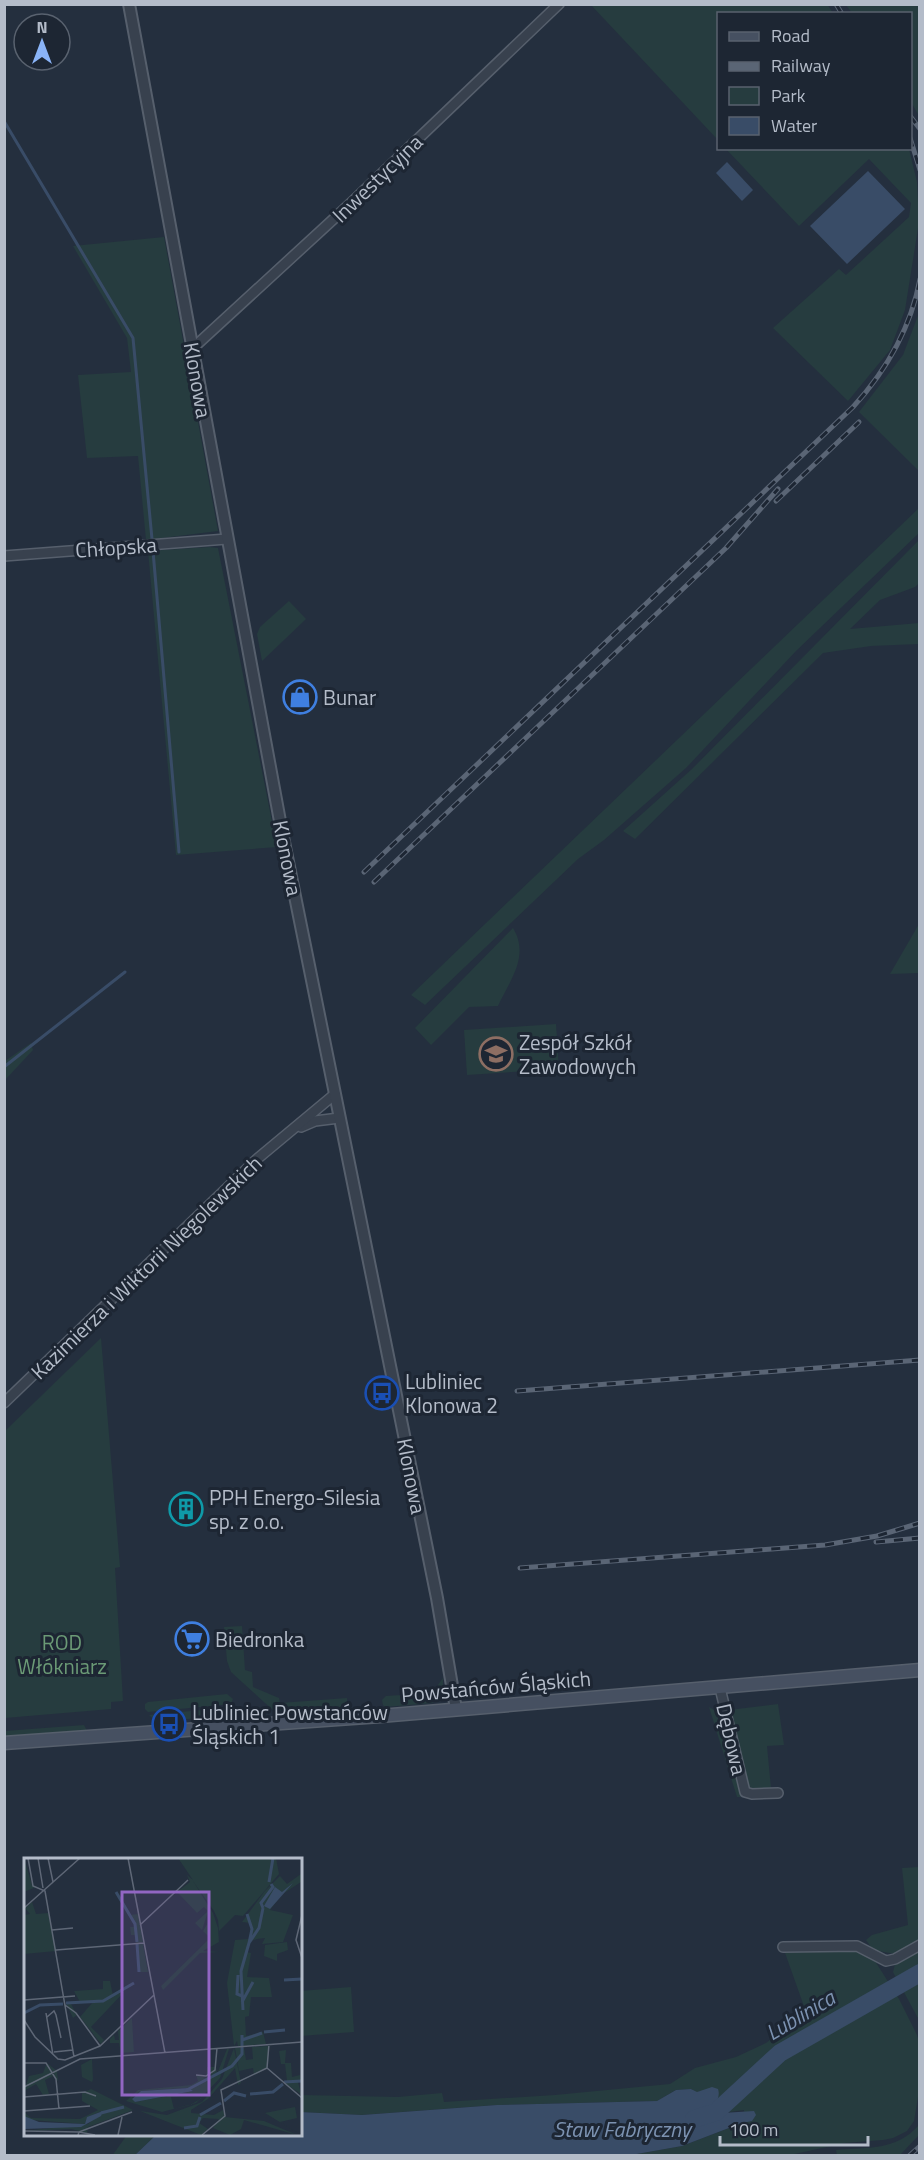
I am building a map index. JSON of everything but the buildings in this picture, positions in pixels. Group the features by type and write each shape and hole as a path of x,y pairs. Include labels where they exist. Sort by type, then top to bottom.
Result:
{"main road":[{"name":"Powstańców Śląskich","path":"4,1743 720,1688 920,1670"}],"street":[{"name":"Klonowa","path":"129,4 282,832 437,1598 456,1709"},
{"name":"Inwestycyjna","path":"192,349 351,203 559,4"},
{"name":"Chłopska","path":"4,556 227,539"},
{"name":"Kazimierza i Wiktorii Niegolewskich","path":"4,1403 257,1159 334,1094"},
{"path":"288,1133 315,1121 339,1118"},
{"name":"Dębowa","path":"720,1688 745,1792 778,1793"},
{"path":"783,1947 852,1946 861,1948 886,1961 895,1959 920,1945"}],"green space":[{"path":"827,4 832,12 717,12 717,139 591,5"},
{"path":"846,5 919,5 919,116 912,104 912,12 851,12"},
{"path":"727,150 909,150 917,182 919,222 905,310 890,350 848,401 773,328 839,269 846,275 909,217 911,203 869,159 799,226"},
{"path":"164,237 218,531 146,540 138,456 87,458 78,375 131,372 127,338 73,246"},
{"path":"919,313 920,471 859,412 903,355"},
{"path":"919,508 919,533 796,651 686,768 604,840 578,859 425,1005 411,995"},
{"path":"919,540 919,583 915,587 880,600 850,629 919,623 919,644 871,646 823,653 635,839 623,831 692,769"},
{"path":"218,548 277,847 176,855 148,551"},
{"path":"289,601 306,619 262,661 257,634 260,627"},
{"path":"919,924 919,973 890,974"},
{"path":"513,928 520,948 519,958 513,977 498,1006 469,1007 431,1045 415,1028"},
{"path":"556,1024 559,1069 467,1075 464,1030"},
{"path":"31,1043 33,1050 5,1080 5,1061"},
{"name":"ROD Włókniarz","path":"101,1338 120,1567 115,1568 123,1701 111,1702 111,1709 5,1718 5,1431"},
{"path":"242,1626 245,1670 252,1672 253,1687 279,1698 280,1703 347,1698 347,1711 284,1715 276,1713 231,1672 227,1661 224,1627"},
{"path":"443,1678 443,1692 432,1703 385,1707 383,1705 382,1700 386,1696 432,1693"},
{"path":"227,1694 233,1699 231,1704 148,1712 145,1709 145,1704 148,1702"},
{"path":"778,1704 784,1745 767,1746 771,1788 755,1790 747,1785 729,1710"},
{"path":"233,1707 219,1717 156,1721 149,1715"},
{"path":"709,1707 718,1712 741,1797 737,1797"},
{"path":"84,1725 87,1731 5,1738 5,1731"},
{"path":"919,1867 919,1941 895,1954 873,1950 866,1940 872,1935 908,1925 902,1868"},
{"path":"919,1948 919,2020 893,1972 895,1964"},
{"path":"845,1949 858,1952 875,1961 899,1999 919,2042 920,2085 914,2121 907,2131 893,2138 845,2143 790,2155 630,2155 682,2146 742,2123 744,2110 716,2112 715,2106 691,2089 676,2090 657,2101 497,2105 362,2115 302,2112 302,2095 398,2097 442,2093 444,2102 555,2095 670,2084 695,2068 736,2057 766,2043 806,2012 784,1950"},
{"path":"351,1987 354,2032 302,2036 302,1991"},
{"path":"919,2125 919,2135 900,2155 837,2155 836,2150 891,2144"},
{"path":"126,2136 155,2136 135,2155 112,2156"}],"water":[{"path":"727,162 753,190 742,201 716,173"},
{"path":"868,171 905,209 847,264 810,226"},
{"name":"Staw Fabryczny","path":"712,2087 718,2089 716,2112 754,2111 756,2115 752,2121 682,2146 631,2155 135,2155 155,2136 302,2136 302,2112 362,2115 497,2105 657,2101 676,2090 691,2089 697,2092"}],"waterway":[{"path":"4,121 133,338 152,539"},
{"path":"153,551 179,852"},
{"path":"4,1067 125,972"},
{"name":"Lublinica","path":"694,2119 716,2112 780,2053 920,1973"}],"railway":[{"path":"836,4 841,12"},
{"path":"912,119 920,129"},
{"path":"912,144 920,170"},
{"path":"364,872 853,407 876,379 904,331 920,279"},
{"path":"776,501 859,422"},
{"path":"374,882 726,548 778,489"},
{"path":"517,1391 920,1360"},
{"path":"520,1568 825,1545 877,1536 920,1523"},
{"path":"876,1542 920,1538"},
{"path":"909,2156 920,2146"}],"place":[{"name":"Bunar","path":"300,697"},
{"name":"Zespół Szkół Zawodowych","path":"496,1054"},
{"name":"Lubliniec Klonowa 2","path":"382,1393"},
{"name":"PPH Energo-Silesia sp. z o.o.","path":"186,1509"},
{"name":"Biedronka","path":"192,1639"},
{"name":"Lubliniec Powstańców Śląskich 1","path":"169,1724"}]}
